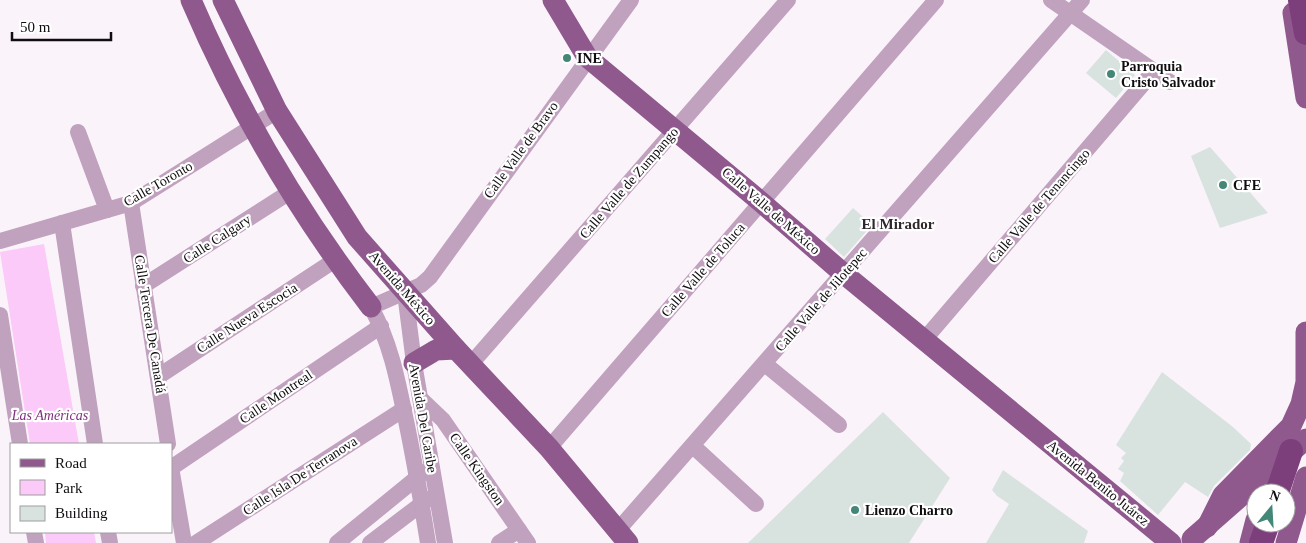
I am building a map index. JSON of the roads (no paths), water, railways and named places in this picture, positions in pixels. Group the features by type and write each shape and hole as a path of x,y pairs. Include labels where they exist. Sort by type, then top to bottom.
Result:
{"highway":[{"path":"1300,0 1306,33"},
{"path":"1281,483 1292,452"}],"main road":[{"path":"192,0 252,127 290,192 335,260 371,307"},
{"name":"Avenida México","path":"223,0 277,111 357,237 463,357 548,448 623,537"},
{"name":"Calle Valle de México","path":"554,0 588,57 1005,408"},
{"path":"1291,0 1306,98"},
{"path":"1292,452 1199,533 1223,495 1291,426 1301,404 1306,382 1306,332"},
{"path":"405,366 436,350 463,357"},
{"name":"Avenida Benito Juárez","path":"1005,408 1171,543"},
{"path":"1273,483 1292,452"},
{"path":"1286,543 1306,477"}],"street":[{"name":"Calle Valle de Bravo","path":"371,307 421,285 430,276 631,0"},
{"name":"Calle Valle de Zumpango","path":"463,357 675,130 788,0"},
{"name":"Calle Valle de Toluca","path":"548,448 936,0"},
{"path":"1051,0 1170,82"},
{"name":"Calle Valle de Jilotepec","path":"623,537 692,446 1082,0"},
{"name":"Calle Valle de Tenancingo","path":"924,340 1154,71"},
{"name":"Calle Toronto","path":"0,241 130,203 277,111"},
{"path":"78,132 107,210"},
{"name":"Calle Calgary","path":"143,286 290,192"},
{"name":"Calle Tercera De Canadá","path":"130,203 159,376 168,443"},
{"path":"62,223 95,443"},
{"name":"Calle Nueva Escocia","path":"159,376 335,260"},
{"name":"Avenida Del Caribe","path":"405,292 404,409 418,478 428,543"},
{"name":"Avenida Del Caribe","path":"371,307 422,400 445,543"},
{"path":"0,314 20,443"},
{"name":"Calle Montreal","path":"172,467 381,326"},
{"path":"765,364 839,425"},
{"name":"Calle Kingston","path":"422,400 443,420 523,537"},
{"name":"Calle Isla De Terranova","path":"196,543 404,409"},
{"path":"692,446 756,504"},
{"path":"341,541 432,466"},
{"path":"172,474 184,543"},
{"path":"370,543 436,492"},
{"path":"499,543 523,537"}],"place":[{"name":"INE","path":"567,58"},
{"name":"Parroquia Cristo Salvador","path":"1111,74"},
{"name":"CFE","path":"1223,185"},
{"name":"Lienzo Charro","path":"855,510"}],"district":[{"name":"El Mirador","path":"898,224"}],"park label":[{"name":"Las Américas","path":"50,415"}]}
